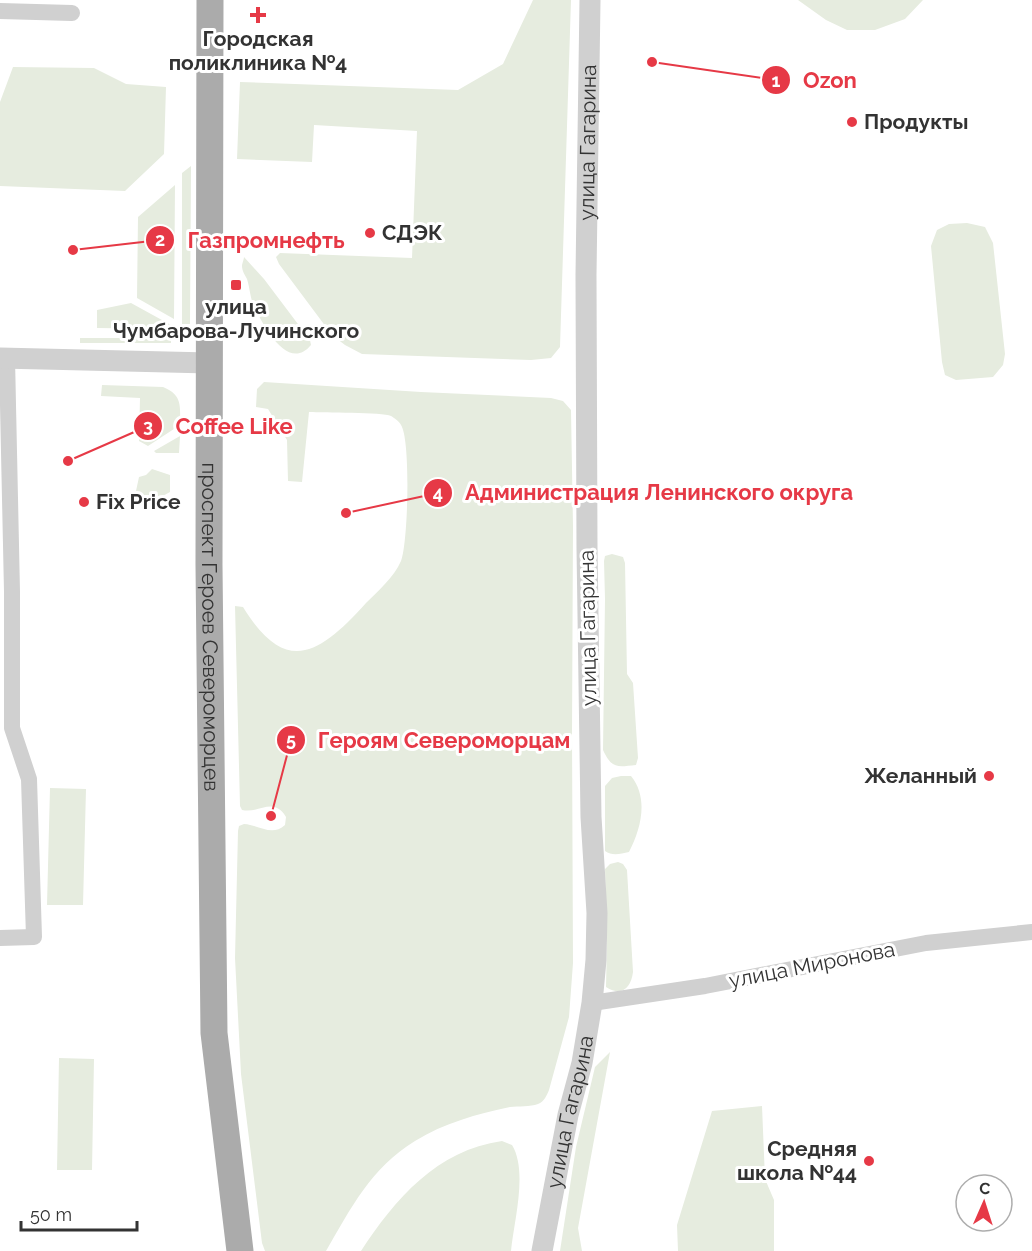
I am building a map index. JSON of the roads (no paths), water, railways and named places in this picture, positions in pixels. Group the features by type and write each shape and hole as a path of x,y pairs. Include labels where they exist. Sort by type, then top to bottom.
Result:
{"main road":[{"name":"проспект Героев Североморцев","path":"210,0 209,363 214,1033 240,1251"}],"street":[{"name":"улица Гагарина","path":"542,1251 566,1125 582,1063 592,1003 597,913 591,817 587,548 586,275 590,0"},
{"path":"0,11 72,13"},
{"path":"0,938 34,937 29,779 12,728 12,592 4,358 209,363"},
{"name":"улица Миронова","path":"592,1003 705,986 926,943 1032,932"}],"place":[{"name":"Городская поликлиника №4","path":"258,15"},
{"name":"Ozon","path":"652,62"},
{"name":"Продукты","path":"852,122"},
{"name":"СДЭК","path":"370,233"},
{"name":"Газпромнефть","path":"73,250"},
{"name":"улица Чумбарова-Лучинского","path":"236,285"},
{"name":"Coffee Like","path":"68,461"},
{"name":"Fix Price","path":"84,502"},
{"name":"Администрация Ленинского округа","path":"346,513"},
{"name":"Желанный","path":"989,776"},
{"name":"Героям Cевероморцам","path":"271,816"},
{"name":"Средняя школа №44","path":"869,1161"}]}
